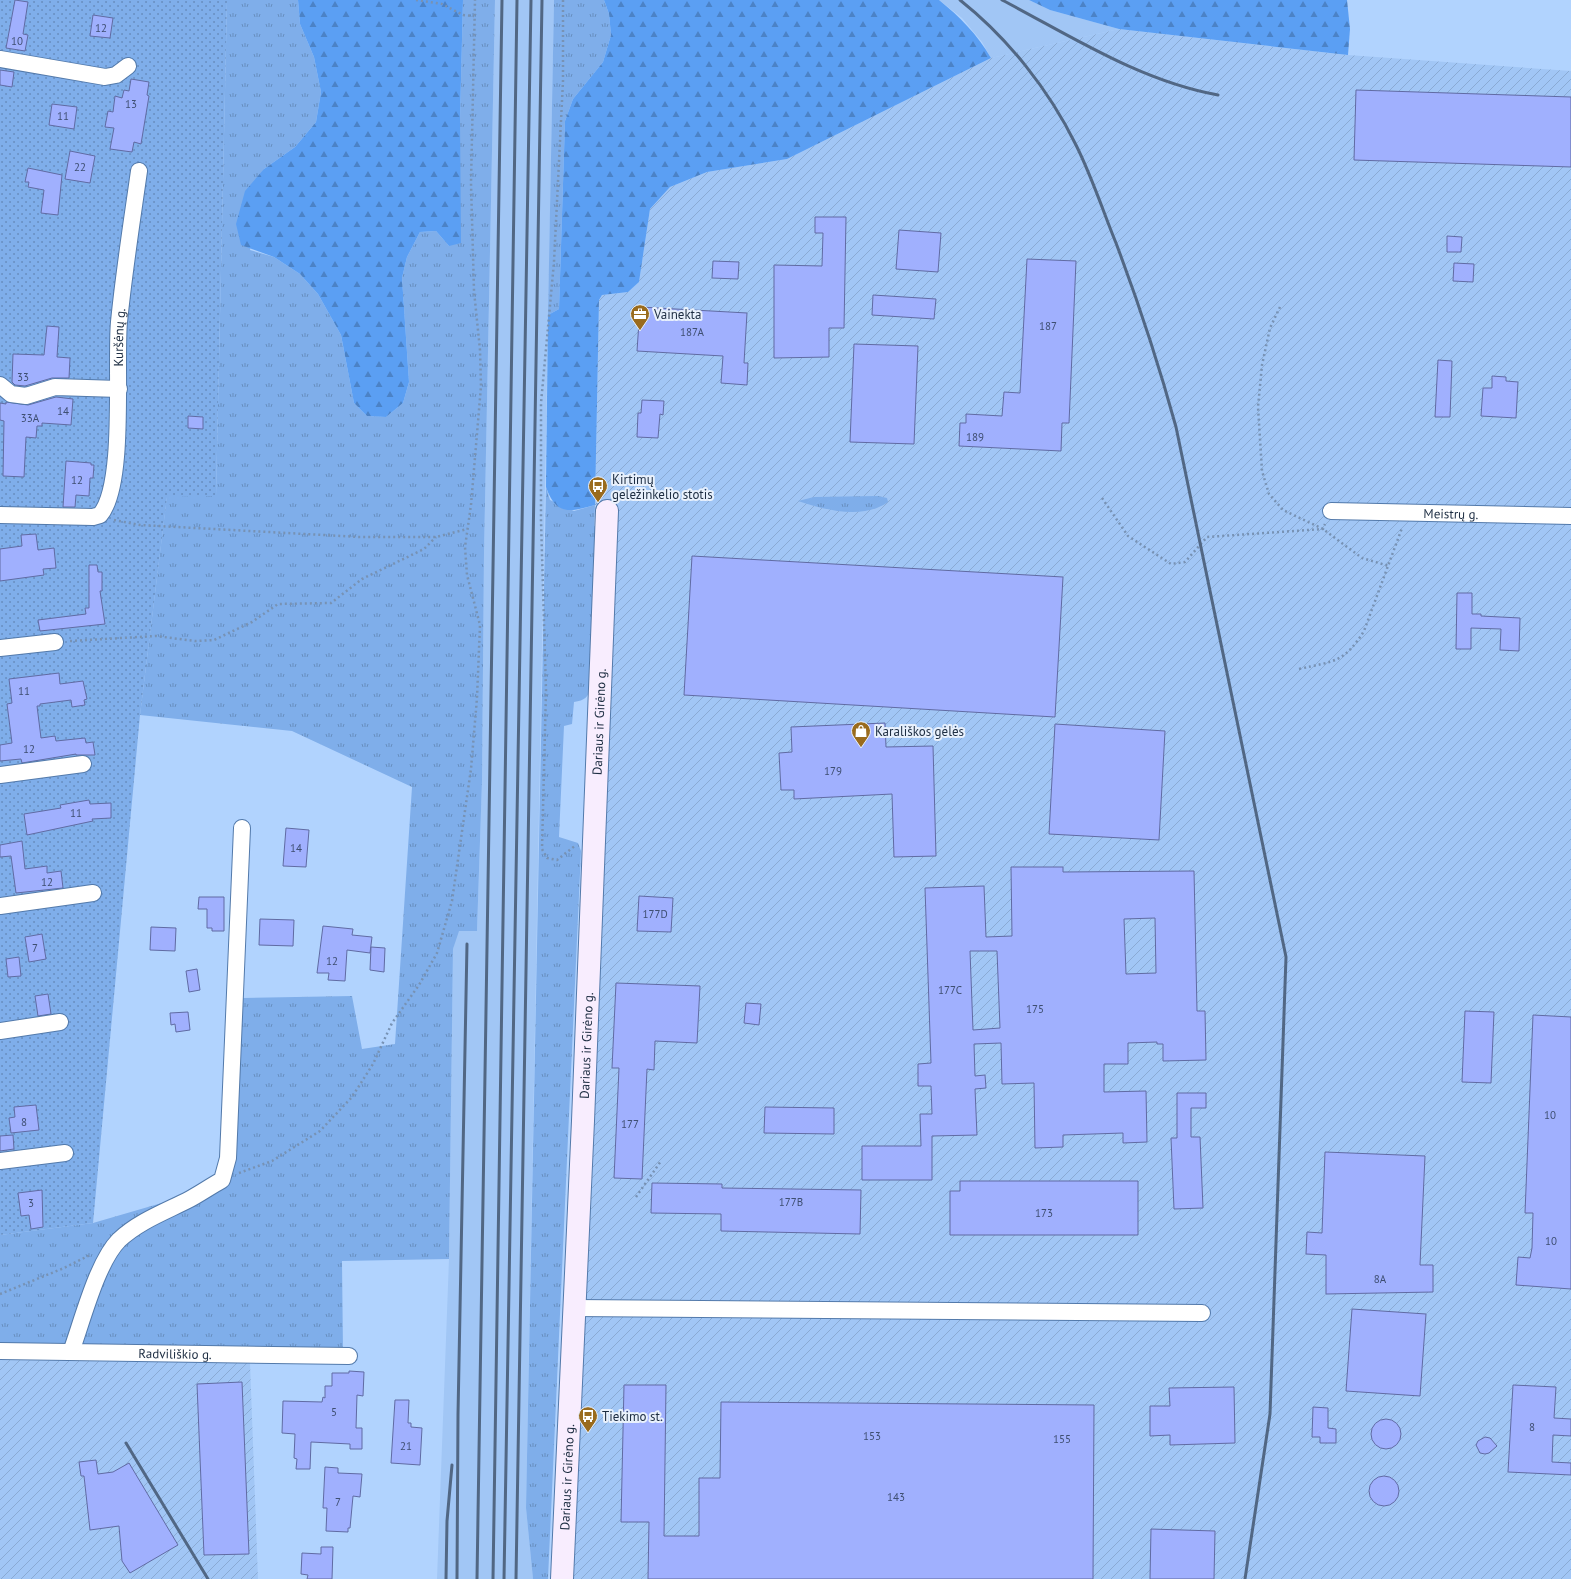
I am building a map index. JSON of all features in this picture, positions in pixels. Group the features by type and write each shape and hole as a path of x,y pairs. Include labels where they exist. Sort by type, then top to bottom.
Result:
{"street":[{"path":"0,59 105,77 116,76 128,66"},
{"name":"Kuršėnų g.","path":"104,509 114,472 119,389 119,323 139,171"},
{"path":"0,385 11,394 26,396 56,387 119,389"},
{"path":"0,515 93,517 104,509"},
{"name":"Dariaus ir Girėno g.","path":"562,1579 575,1308 607,511"},
{"name":"Meistrų g.","path":"1331,511 1571,516"},
{"path":"0,648 54,642"},
{"path":"0,775 83,764"},
{"path":"71,1352 94,1286 106,1261 119,1240 148,1220 191,1199 222,1180 228,1158 242,828"},
{"path":"0,906 93,894"},
{"path":"0,1031 60,1022"},
{"path":"0,1161 64,1153"},
{"path":"575,1308 1202,1313"},
{"name":"Radviliškio g.","path":"0,1351 350,1356"}],"path":[{"path":"416,0 442,4 463,15 474,16"},
{"path":"222,1180 272,1161 320,1130 352,1098 373,1064 392,1022 419,985 437,953 452,901 470,769 477,698 480,625 467,575 465,547 481,386 480,350 474,291 471,183 475,0"},
{"path":"563,0 563,81 554,262 541,402 541,520 546,691 542,850 547,858 557,860 574,846 594,841"},
{"path":"1280,307 1270,328 1262,365 1258,407 1262,471 1269,494 1283,510 1323,529 1362,558 1389,566"},
{"path":"1102,498 1128,536 1171,564 1185,562 1207,537 1323,529"},
{"path":"104,509 107,519 140,525 360,537 436,537 467,529"},
{"path":"1323,529 1331,511"},
{"path":"1299,670 1338,660 1355,646 1364,631 1389,566 1406,512"},
{"path":"54,642 156,636 195,641 214,640 252,622 278,604 332,603 362,579 424,549 436,537"},
{"path":"636,1197 661,1161"},
{"path":"0,1294 64,1268 91,1254"}],"shaded area":[{"path":"495,0 554,0 526,1508 533,1579 437,1579 449,1259 453,949 458,931 477,931 482,781 484,553"},
{"path":"939,0 1029,0 1050,10 1119,29 991,58 982,42 962,18"},
{"path":"1119,29 1348,55 1571,71 1571,1579 572,1579 618,506 595,505 599,300 602,295 628,292 639,282 650,209 670,187 707,172 787,159 991,58"},
{"path":"0,1360 250,1363 258,1579 0,1579"}],"green space":[{"path":"0,0 227,0 216,496 167,497 140,715 93,1223 0,1235"},
{"path":"227,0 298,0 300,24 314,57 321,92 316,122 295,147 264,169 250,250 274,257 300,274 318,294 341,335 354,403 367,416 386,417 403,403 409,382 402,278 407,257 420,232 436,231 449,246 460,119 463,0 495,0 484,553 482,781 477,931 459,931 453,949 449,1259 342,1261 343,1351 0,1343 0,1235 93,1223 172,1200 234,1168 242,998 352,996 362,1049 395,1044 412,787 292,731 140,715 167,496 216,496"},
{"path":"298,0 463,0 460,119 461,243 449,246 436,231 420,232 407,257 402,278 409,382 403,403 386,417 367,416 354,403 341,335 318,294 300,274 274,257 241,245 236,224 245,191 264,169 295,147 316,122 321,92 314,57 300,24"},
{"path":"554,0 604,0 609,14 611,35 603,62 573,99 565,121 559,309 548,315"},
{"path":"604,0 939,0 968,26 991,58 787,159 707,172 670,187 650,209 639,282 628,292 602,295 599,300 595,505 565,510 554,503 546,487 548,315 559,309 565,121 573,99 603,62 611,35 609,14"},
{"path":"1029,0 1347,0 1350,29 1348,55 1119,29 1050,10"},
{"path":"546,487 550,500 574,511 595,505 594,526 598,527 590,688 585,698 574,702 572,724 564,726 559,837 578,843 581,851 548,1579 533,1579 526,1508"},
{"path":"878,496 887,498 888,502 867,511 856,512 832,510 798,501 814,497"}],"building":[{"path":"15,0 28,2 23,34 28,35 25,51 6,48"},
{"path":"93,15 113,18 110,38 90,36"},
{"path":"0,70 14,72 12,87 0,85"},
{"path":"131,79 149,82 147,95 149,96 141,144 134,142 132,152 110,149 114,128 105,127 108,111 113,112 115,96 122,98 124,90 129,91"},
{"path":"1356,90 1571,97 1571,167 1354,160"},
{"path":"52,104 77,107 74,129 49,125"},
{"path":"70,151 95,156 90,183 65,179"},
{"path":"28,168 62,175 58,215 41,213 44,190 28,187 29,182 25,182"},
{"path":"815,217 846,217 844,328 829,328 829,357 774,358 774,265 822,266 823,233 815,233"},
{"path":"899,230 941,233 938,272 896,269"},
{"path":"1447,236 1462,237 1461,252 1447,252"},
{"path":"1027,259 1076,261 1069,423 1062,423 1061,451 959,446 960,423 966,423 966,414 1002,416 1004,392 1020,393"},
{"path":"713,261 739,262 738,279 712,278"},
{"path":"1454,263 1474,264 1473,282 1453,281"},
{"path":"873,295 936,299 934,319 872,315"},
{"path":"640,307 747,313 744,363 748,363 747,385 721,383 723,356 637,351"},
{"path":"47,326 59,327 57,357 70,358 69,378 52,378 25,386 15,385 12,382 13,354 44,355"},
{"path":"854,344 918,346 914,444 850,442"},
{"path":"1438,360 1452,361 1450,417 1435,417"},
{"path":"1492,376 1506,377 1506,381 1518,382 1516,418 1481,416 1483,388 1492,388"},
{"path":"56,397 73,399 71,425 42,423 42,426 37,426 36,438 26,437 24,477 3,476 4,421 0,420 0,403 6,404 6,402 28,405"},
{"path":"642,400 664,401 663,415 660,414 658,438 637,437 638,413 641,413"},
{"path":"188,416 203,417 203,429 188,428"},
{"path":"66,461 91,463 91,465 94,465 93,478 90,478 89,496 76,495 75,507 63,507"},
{"path":"36,534 38,550 54,548 56,568 43,569 44,575 0,581 0,549 22,546 21,535"},
{"path":"692,556 1063,577 1055,717 684,695"},
{"path":"89,565 97,565 98,572 102,572 102,591 100,591 105,624 40,631 38,620 86,614 85,608 89,608"},
{"path":"1457,593 1472,593 1472,614 1481,614 1481,616 1520,618 1519,651 1500,650 1501,629 1471,628 1471,649 1456,649"},
{"path":"59,673 60,684 83,681 87,699 84,700 85,705 72,707 71,700 40,704 40,706 37,706 41,738 55,736 56,741 85,738 86,743 93,742 95,755 76,754 22,763 21,759 0,761 0,745 12,743 7,704 12,703 9,679"},
{"path":"885,723 886,747 933,746 936,856 894,857 892,794 794,799 794,790 781,790 779,753 792,752 791,727"},
{"path":"1055,724 1165,731 1159,840 1049,834"},
{"path":"89,800 90,804 111,803 111,818 92,819 93,821 27,835 24,814 61,808 60,805"},
{"path":"286,828 309,830 306,867 283,866"},
{"path":"22,841 25,869 47,866 47,873 61,871 63,888 16,893 11,856 0,857 0,845"},
{"path":"1011,867 1063,867 1063,872 1194,871 1197,1011 1205,1011 1206,1060 1163,1061 1163,1044 1157,1044 1157,1042 1128,1043 1128,1064 1104,1064 1104,1092 1146,1091 1147,1142 1123,1143 1123,1133 1063,1135 1063,1147 1035,1148 1034,1083 1002,1084 1001,1043 974,1044 975,1076 985,1075 986,1088 975,1089 977,1135 932,1136 932,1180 862,1180 862,1146 921,1146 920,1114 932,1114 931,1086 918,1086 918,1064 931,1063 925,888 984,886 986,937 1012,936","holes":["1155,918 1156,973 1126,974 1124,919","970,951 997,951 1000,1028 973,1030"]},
{"path":"639,896 673,898 671,932 637,931"},
{"path":"199,897 224,897 224,931 212,931 212,928 207,928 207,909 198,909"},
{"path":"260,919 294,920 293,946 259,945"},
{"path":"323,926 353,929 352,935 372,937 370,953 347,950 345,981 328,980 329,973 317,973"},
{"path":"151,927 176,928 175,951 150,950"},
{"path":"42,934 46,959 29,962 25,937"},
{"path":"371,947 385,948 384,972 370,970"},
{"path":"19,957 21,976 8,977 6,959"},
{"path":"197,969 200,990 189,992 186,971"},
{"path":"616,983 700,986 697,1043 655,1041 654,1070 647,1069 642,1179 614,1178 619,1068 612,1068"},
{"path":"48,994 51,1014 38,1016 35,996"},
{"path":"746,1003 761,1004 759,1025 744,1023"},
{"path":"1465,1011 1494,1012 1491,1083 1462,1082"},
{"path":"188,1012 190,1030 176,1032 175,1024 171,1025 170,1013"},
{"path":"1533,1015 1571,1017 1571,1289 1516,1285 1518,1257 1530,1258 1532,1248 1533,1213 1525,1213"},
{"path":"1177,1093 1206,1093 1206,1108 1191,1108 1191,1137 1200,1137 1203,1208 1174,1209 1171,1138 1177,1138"},
{"path":"36,1105 39,1130 11,1133 9,1118 15,1117 14,1107"},
{"path":"765,1107 834,1108 834,1134 764,1133"},
{"path":"13,1135 14,1149 0,1151 0,1136"},
{"path":"1325,1152 1425,1156 1420,1265 1433,1265 1433,1292 1326,1294 1326,1255 1306,1254 1307,1232 1322,1233"},
{"path":"960,1181 1138,1181 1138,1235 950,1235 950,1191 960,1191"},
{"path":"652,1183 722,1184 722,1188 861,1190 860,1234 721,1231 721,1214 651,1213"},
{"path":"42,1190 43,1227 31,1229 29,1215 21,1216 18,1193"},
{"path":"1352,1309 1426,1314 1420,1396 1346,1391"},
{"path":"349,1371 364,1372 363,1396 357,1395 356,1428 362,1428 362,1449 350,1449 350,1444 311,1442 310,1469 296,1469 297,1459 294,1458 295,1434 282,1433 283,1401 322,1402 323,1397 325,1398 325,1386 332,1386 332,1373 349,1373"},
{"path":"242,1382 249,1554 204,1555 197,1384"},
{"path":"624,1385 666,1385 664,1536 699,1536 699,1478 720,1478 721,1402 1094,1405 1093,1579 648,1579 649,1522 621,1522"},
{"path":"1513,1385 1556,1387 1554,1418 1571,1419 1571,1436 1553,1435 1552,1462 1571,1463 1571,1475 1508,1472"},
{"path":"1234,1387 1235,1443 1170,1445 1170,1435 1150,1436 1150,1406 1170,1406 1169,1388"},
{"path":"395,1400 409,1400 408,1423 411,1423 411,1427 422,1428 420,1465 391,1463"},
{"path":"1313,1407 1328,1408 1328,1428 1336,1429 1336,1443 1320,1443 1320,1437 1312,1437"},
{"path":"1386,1419 1392,1420 1400,1428 1400,1440 1392,1448 1386,1449 1380,1448 1372,1440 1371,1434 1372,1428 1380,1420"},
{"path":"1485,1437 1490,1438 1497,1446 1489,1453 1485,1454 1480,1453 1476,1445 1478,1441"},
{"path":"96,1460 98,1474 113,1472 129,1463 178,1545 130,1573 122,1561 119,1526 90,1530 84,1476 81,1476 79,1462"},
{"path":"325,1467 338,1468 338,1473 362,1474 360,1497 353,1496 350,1528 348,1528 348,1532 326,1531 327,1508 323,1508"},
{"path":"1384,1476 1395,1480 1399,1491 1395,1502 1384,1506 1373,1502 1369,1491 1373,1480"},
{"path":"1151,1529 1215,1531 1214,1579 1150,1579"},
{"path":"321,1547 333,1547 332,1579 307,1579 308,1575 301,1574 302,1553 321,1554"}],"railway":[{"path":"477,1579 502,0"},
{"path":"493,1579 517,0"},
{"path":"504,1579 531,0"},
{"path":"516,1579 542,0"},
{"path":"960,0 978,15 1011,48 1053,104 1082,157 1141,312 1176,427 1286,957 1270,1414 1245,1579"},
{"path":"1002,0 1107,56 1134,68 1161,79 1218,95"},
{"path":"457,1579 458,1415 467,944"},
{"path":"126,1443 208,1579"},
{"path":"446,1579 447,1521 452,1465"}],"place":[{"name":"Vainekta","path":"640,331"},
{"name":"Kirtimų geležinkelio stotis","path":"598,503"},
{"name":"Karališkos gėlės","path":"861,748"},
{"name":"Tiekimo st.","path":"588,1433"}]}
